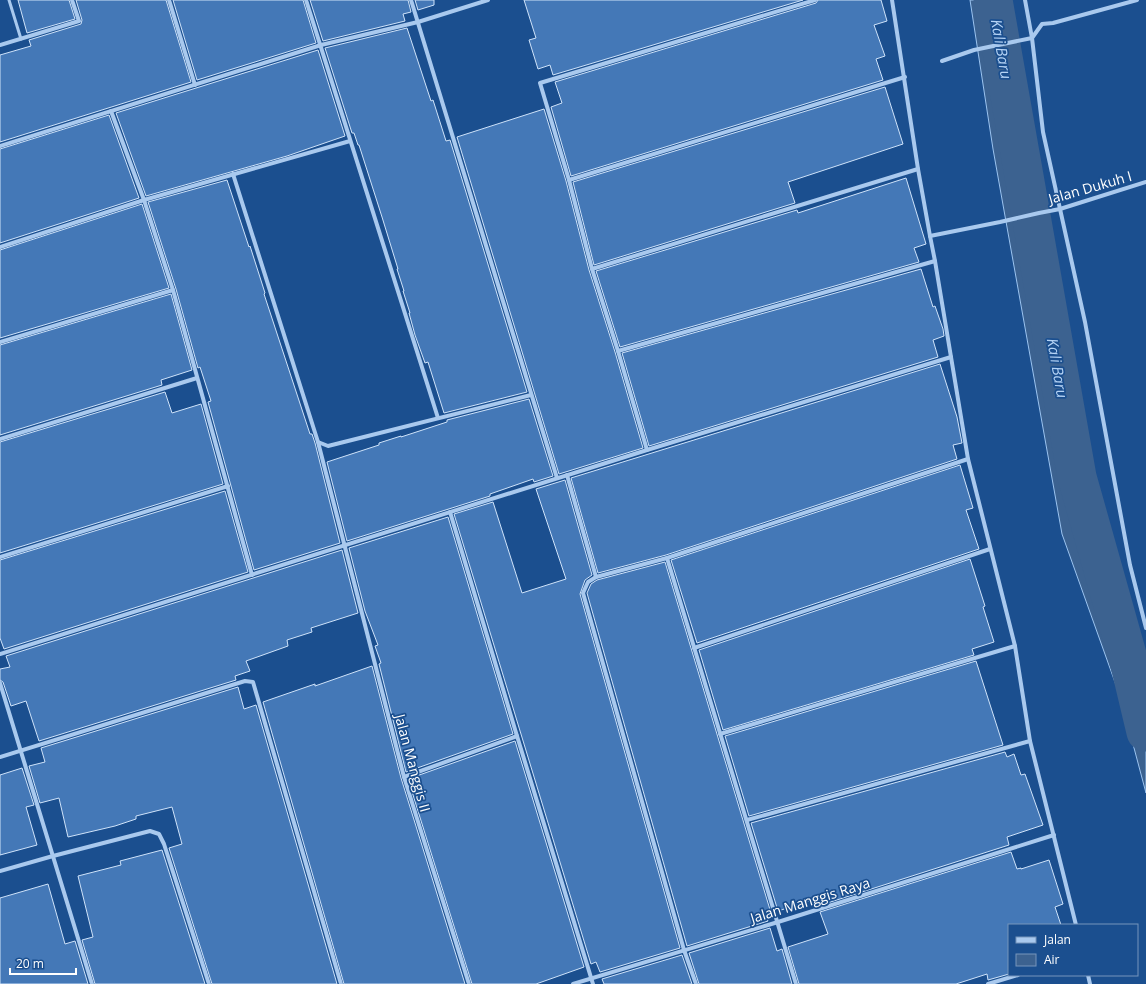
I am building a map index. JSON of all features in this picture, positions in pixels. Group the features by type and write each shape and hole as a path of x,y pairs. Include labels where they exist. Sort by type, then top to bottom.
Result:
{"street":[{"path":"0,45 79,21 72,0"},
{"path":"169,0 195,85"},
{"path":"306,0 438,418"},
{"path":"411,0 557,478"},
{"path":"0,146 321,45 418,22 488,0"},
{"path":"647,450 592,269 569,180 540,83 815,0"},
{"path":"892,0 918,169 968,459 1015,646 1030,741 1076,924"},
{"path":"1025,0 1032,38 1043,132 1085,322 1130,565 1146,628"},
{"path":"942,61 974,50 1032,38 1042,24 1137,0"},
{"path":"569,180 905,77"},
{"path":"111,111 144,200 173,290 252,575"},
{"path":"0,247 144,200 350,141"},
{"path":"592,269 918,169"},
{"name":"Jalan Manggis II","path":"233,174 318,442 404,777 469,984"},
{"name":"Jalan Dukuh I","path":"930,236 1060,209 1146,182"},
{"path":"618,351 935,261"},
{"path":"0,342 173,290"},
{"path":"0,654 557,478 951,357"},
{"path":"0,439 197,378"},
{"path":"318,442 328,446 531,395"},
{"path":"696,984 684,950 583,593 588,582 596,577 667,558 968,459"},
{"path":"567,475 596,577"},
{"path":"0,557 228,486"},
{"path":"450,512 593,984"},
{"path":"694,648 990,549"},
{"path":"667,558 796,984"},
{"path":"720,734 1015,646"},
{"path":"0,757 245,681 253,682 341,984"},
{"path":"0,683 92,984"},
{"path":"404,777 517,736"},
{"path":"746,820 1030,741"},
{"path":"0,871 150,831 159,834 164,844 209,984"},
{"name":"Jalan Manggis Raya","path":"573,984 778,922 1054,835"},
{"path":"988,984 1015,976"}],"lane":[{"path":"9,0 20,39"}],"water":[{"path":"970,0 987,0 1054,355 1103,583 1146,699 1146,793 1121,699 1062,534 993,149"}],"building":[{"path":"18,0 69,0 75,19 27,33"},
{"path":"76,0 166,0 191,82 0,142 0,55 31,46 29,40 81,24 82,20"},
{"path":"173,0 303,0 316,43 197,80"},
{"path":"310,0 408,0 411,12 403,14 405,21 323,41"},
{"path":"415,0 434,0 434,5 418,10"},
{"path":"524,0 803,0 553,75 550,65 538,69 529,40 536,38"},
{"path":"818,0 881,0 887,21 874,25 885,56 876,59 883,80 571,176 551,107 562,103 555,82 816,3"},
{"path":"407,28 446,141 450,140 527,392 444,413 428,362 425,363 415,335 398,269 382,217 359,145 354,133 352,133 325,48"},
{"path":"318,50 345,136 287,156 146,196 116,113"},
{"path":"885,87 903,144 788,182 795,203 594,265 573,182"},
{"path":"544,109 566,181 589,270 643,448 559,474 457,137"},
{"path":"109,115 139,198 0,243 0,149"},
{"path":"906,178 926,244 914,248 919,262 620,347 596,271 797,210 798,213"},
{"path":"227,180 249,247 250,246 265,293 264,294 310,434 312,434 315,443 340,543 254,570 208,402 211,401 200,367 198,368 176,289 148,202"},
{"path":"142,204 169,288 0,338 0,250"},
{"path":"921,269 933,307 935,306 943,329 944,336 933,340 938,357 649,446 622,353"},
{"path":"171,294 192,370 161,380 162,385 0,435 0,345"},
{"path":"940,364 957,417 962,443 953,445 957,459 666,555 598,573 571,478"},
{"path":"165,392 172,413 201,404 223,484 0,553 0,442"},
{"path":"529,399 553,476 534,482 533,479 490,494 490,496 347,541 327,462 379,445 379,443 447,422 447,420"},
{"path":"960,465 973,508 966,510 979,549 697,643 671,560"},
{"path":"565,480 592,575 585,580 580,594 680,948 600,972 596,962 591,964 454,514 493,502 522,593 566,579 536,489"},
{"path":"225,491 248,572 4,649 0,638 0,560"},
{"path":"448,517 513,734 406,772 379,664 381,663 375,646 378,645 365,611 349,548"},
{"path":"342,550 358,613 311,628 312,632 287,640 288,646 246,661 250,671 235,676 236,680 39,741 26,701 11,706 3,682 0,680 0,669 10,667 6,656"},
{"path":"970,559 985,606 983,607 994,642 972,649 974,655 723,730 699,650"},
{"path":"665,562 771,913 766,915 768,921 687,946 587,593 591,584 597,580"},
{"path":"976,661 1003,745 749,816 725,736"},
{"path":"372,666 401,778 465,984 344,984 263,702"},
{"path":"238,687 244,709 256,705 337,984 212,984 169,848 182,844 172,807 136,816 136,819 115,826 68,837 59,798 40,803 29,766 45,762 41,748"},
{"path":"515,741 584,967 536,984 472,984 408,779"},
{"path":"1005,752 1007,757 1014,754 1021,775 1025,774 1043,825 1007,837 1009,845 818,906 816,899 778,911 751,823"},
{"path":"22,768 34,805 26,807 37,845 0,855 0,775"},
{"path":"162,850 205,984 95,984 82,940 93,937 78,876 121,865 120,861"},
{"path":"1011,852 1017,869 1049,860 1063,904 1055,907 1061,924 1008,924 1008,974 988,980 987,974 956,984 799,984 788,947 828,934 820,912"},
{"path":"48,884 65,944 75,941 88,984 0,984 0,898"},
{"path":"770,928 777,951 782,949 792,984 699,984 689,953"},
{"path":"682,955 692,984 604,984 602,979"}],"waterway":[{"name":"Kali Baru","path":"993,0 1077,477 1131,669 1146,732"}]}
